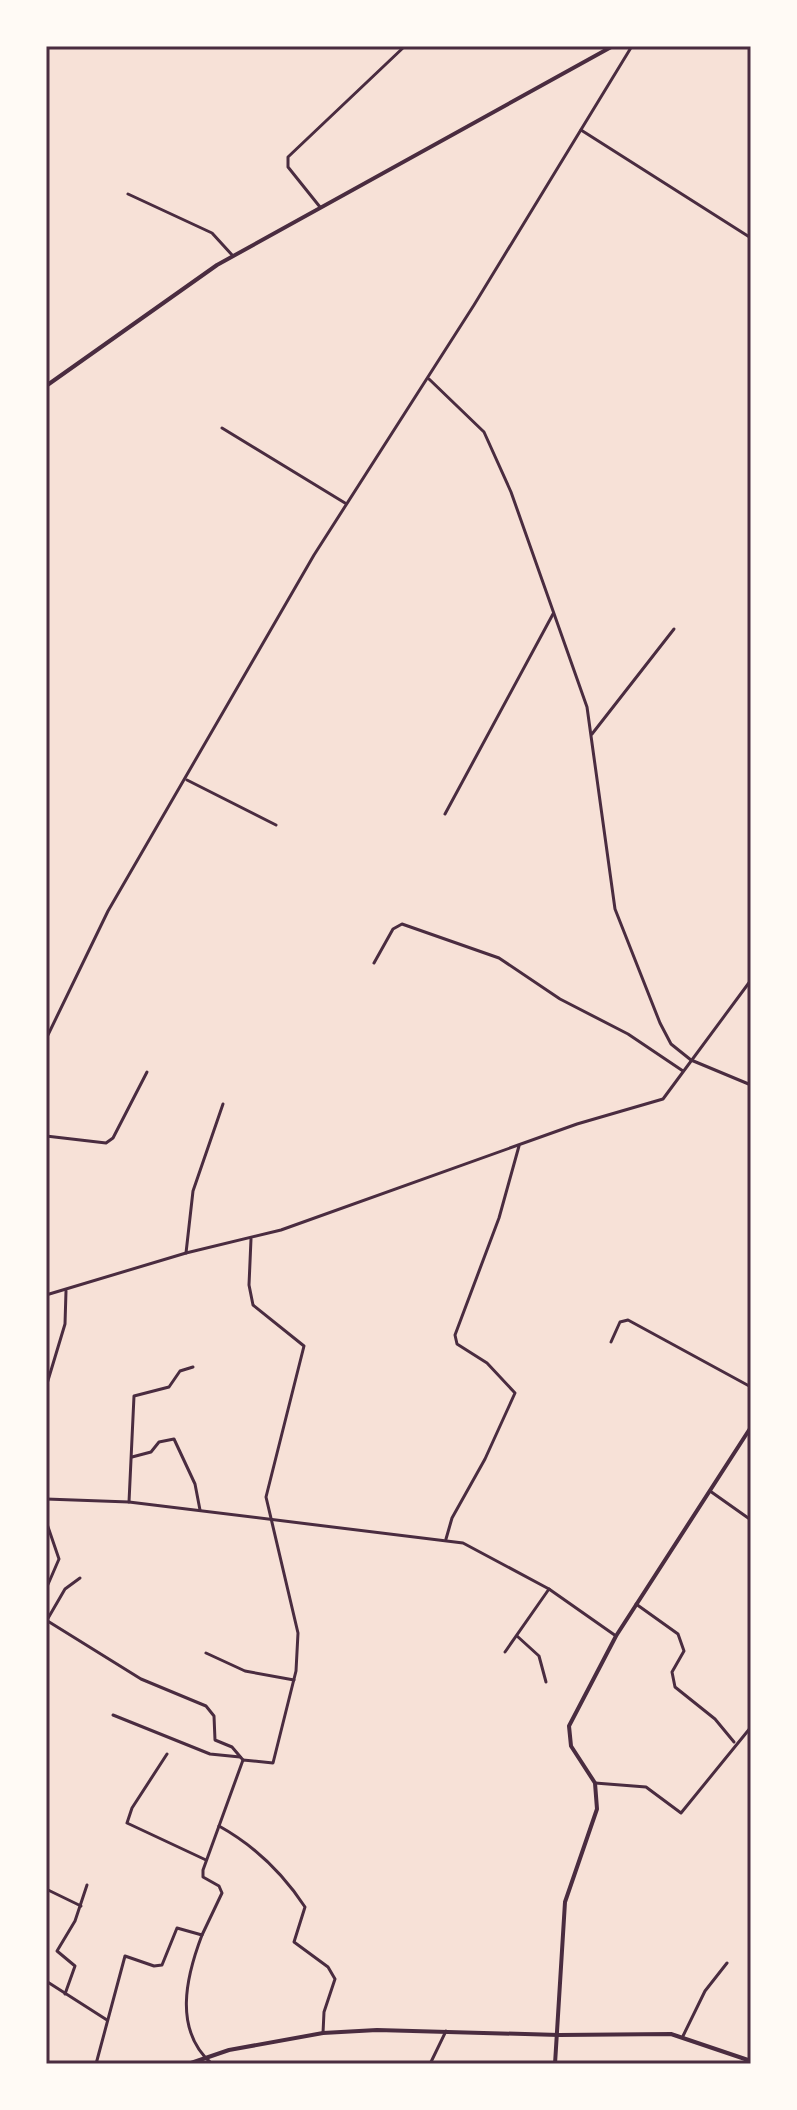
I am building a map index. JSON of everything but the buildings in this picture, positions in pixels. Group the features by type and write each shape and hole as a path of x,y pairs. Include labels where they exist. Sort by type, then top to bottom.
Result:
{"street":[{"path":"320,207 288,167 288,157 405,46"},
{"path":"46,386 142,315 233,256 613,46"},
{"path":"46,1039 108,911 187,780 345,503 427,378 632,46"},
{"path":"581,130 751,238"},
{"path":"128,194 212,233 233,256"},
{"path":"427,378 476,423 495,452 581,689 592,734 604,851 615,909 660,1023 671,1044 691,1060 751,1085"},
{"path":"222,428 345,503"},
{"path":"445,814 553,614"},
{"path":"592,734 674,629"},
{"path":"187,780 276,825"},
{"path":"374,963 393,929 402,924 487,953 560,999 628,1034 683,1071"},
{"path":"46,1295 186,1253 251,1239 519,1145 663,1099 751,980"},
{"path":"46,1136 106,1143 113,1138 147,1072"},
{"path":"186,1253 189,1206 223,1104"},
{"path":"446,1539 452,1518 485,1459 515,1393 487,1363 457,1344 455,1335 499,1218 519,1145"},
{"path":"113,1715 210,1754 273,1763 294,1680 297,1622 266,1497 304,1346 253,1305 249,1285 251,1239"},
{"path":"46,1387 65,1324 66,1291"},
{"path":"611,1342 620,1322 628,1320 751,1387"},
{"path":"129,1502 134,1396 169,1387 180,1371 193,1367"},
{"path":"555,2064 565,1902 572,1872 597,1809 595,1783 571,1746 568,1734 616,1636 751,1427"},
{"path":"131,1457 151,1452 159,1442 174,1439 195,1484 200,1510"},
{"path":"710,1491 751,1520"},
{"path":"46,1499 129,1502 446,1539 483,1551 549,1589 616,1636"},
{"path":"46,1521 59,1559 46,1589"},
{"path":"80,1578 65,1589 46,1620 141,1679 206,1706 214,1716 215,1740 232,1747 241,1759"},
{"path":"505,1652 549,1589"},
{"path":"636,1604 678,1634 684,1651 672,1672 675,1687 715,1719 735,1743"},
{"path":"517,1636 539,1656 546,1682"},
{"path":"206,1653 245,1671 294,1680"},
{"path":"595,1783 646,1787 681,1813 751,1727"},
{"path":"167,1754 132,1808 127,1823 206,1860"},
{"path":"212,2064 193,2039 185,1999 189,1970 222,1893 219,1886 203,1877 241,1759"},
{"path":"219,1826 257,1850 291,1886 305,1907 294,1942 328,1967 335,1979 324,2012 323,2033"},
{"path":"65,1994 75,1966 57,1951 81,1906 87,1885"},
{"path":"46,1889 81,1906"},
{"path":"96,2064 126,1955 158,1966 176,1929 202,1935"},
{"path":"683,2036 705,1991 727,1963"},
{"path":"46,1981 107,2020"},
{"path":"430,2064 446,2031"},
{"path":"188,2064 204,2057 323,2033 446,2031 559,2035 639,2032 683,2036 751,2061"}]}
